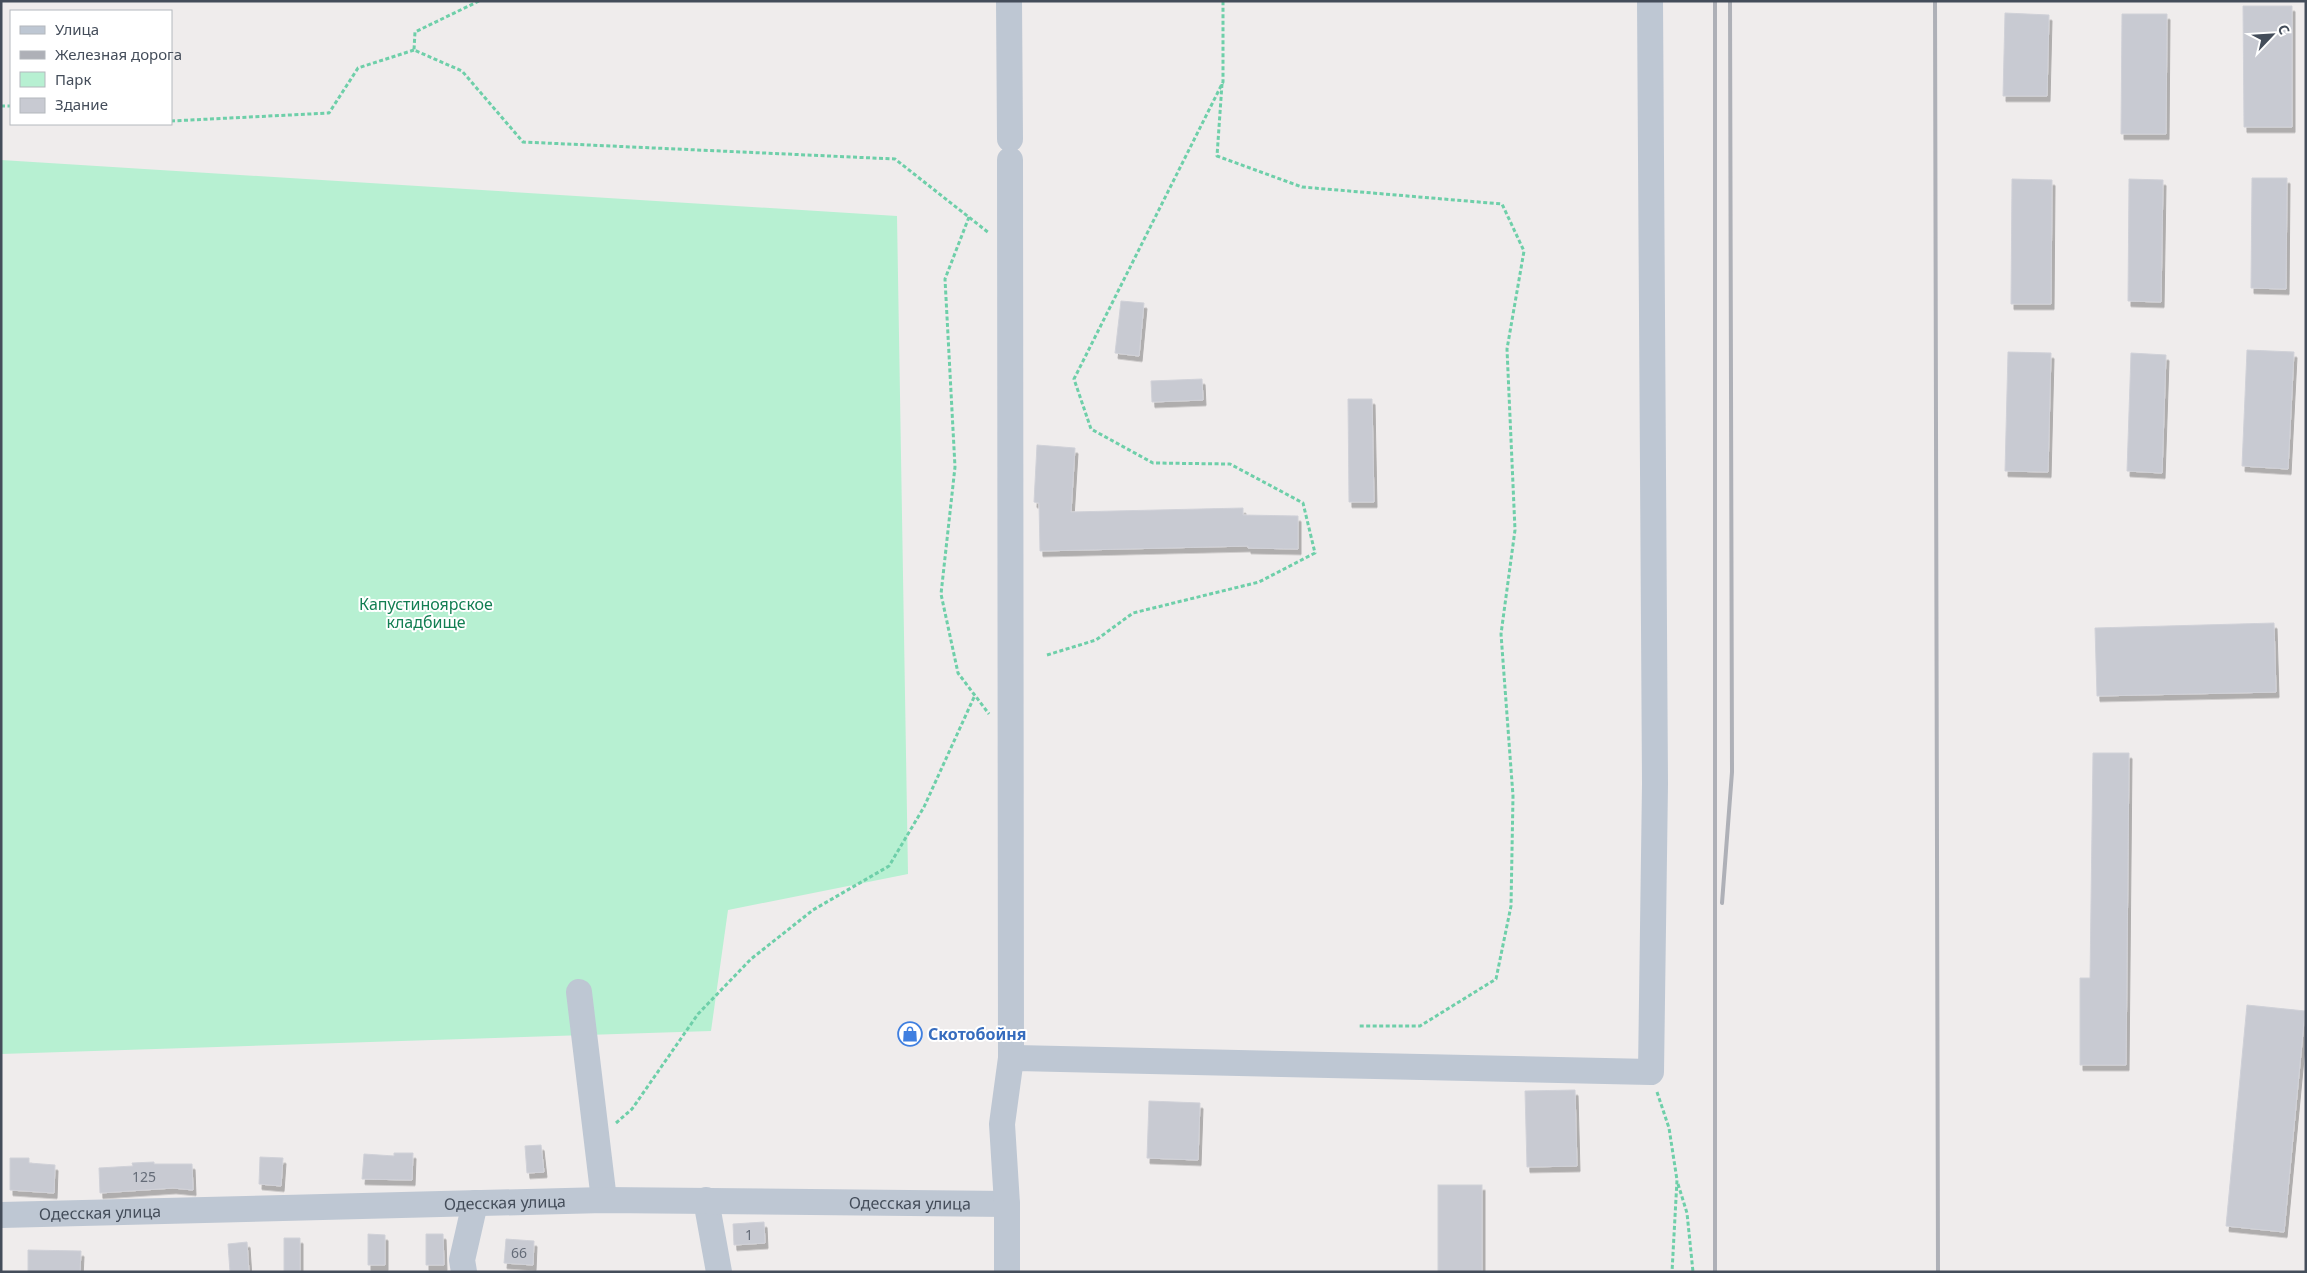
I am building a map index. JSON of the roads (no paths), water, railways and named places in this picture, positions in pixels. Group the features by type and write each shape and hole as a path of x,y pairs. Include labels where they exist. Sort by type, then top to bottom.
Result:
{"street":[{"path":"1008,1272 1007,1204 1002,1124 1011,1058 1009,1"},
{"path":"1011,1058 1651,1072 1655,784 1650,1"},
{"path":"579,992 604,1200"},
{"name":"Одесская улица","path":"1,1215 604,1200 1007,1204"},
{"path":"706,1200 719,1272"},
{"path":"464,1272 462,1260 475,1203"}],"railway":[{"path":"1715,1 1715,1272"},
{"path":"1722,903 1732,772 1730,1"},
{"path":"1935,1 1938,1272"}],"place":[{"name":"Скотобойня","path":"910,1034"}],"park label":[{"name":"Капустиноярское кладбище","path":"426,613"}]}
